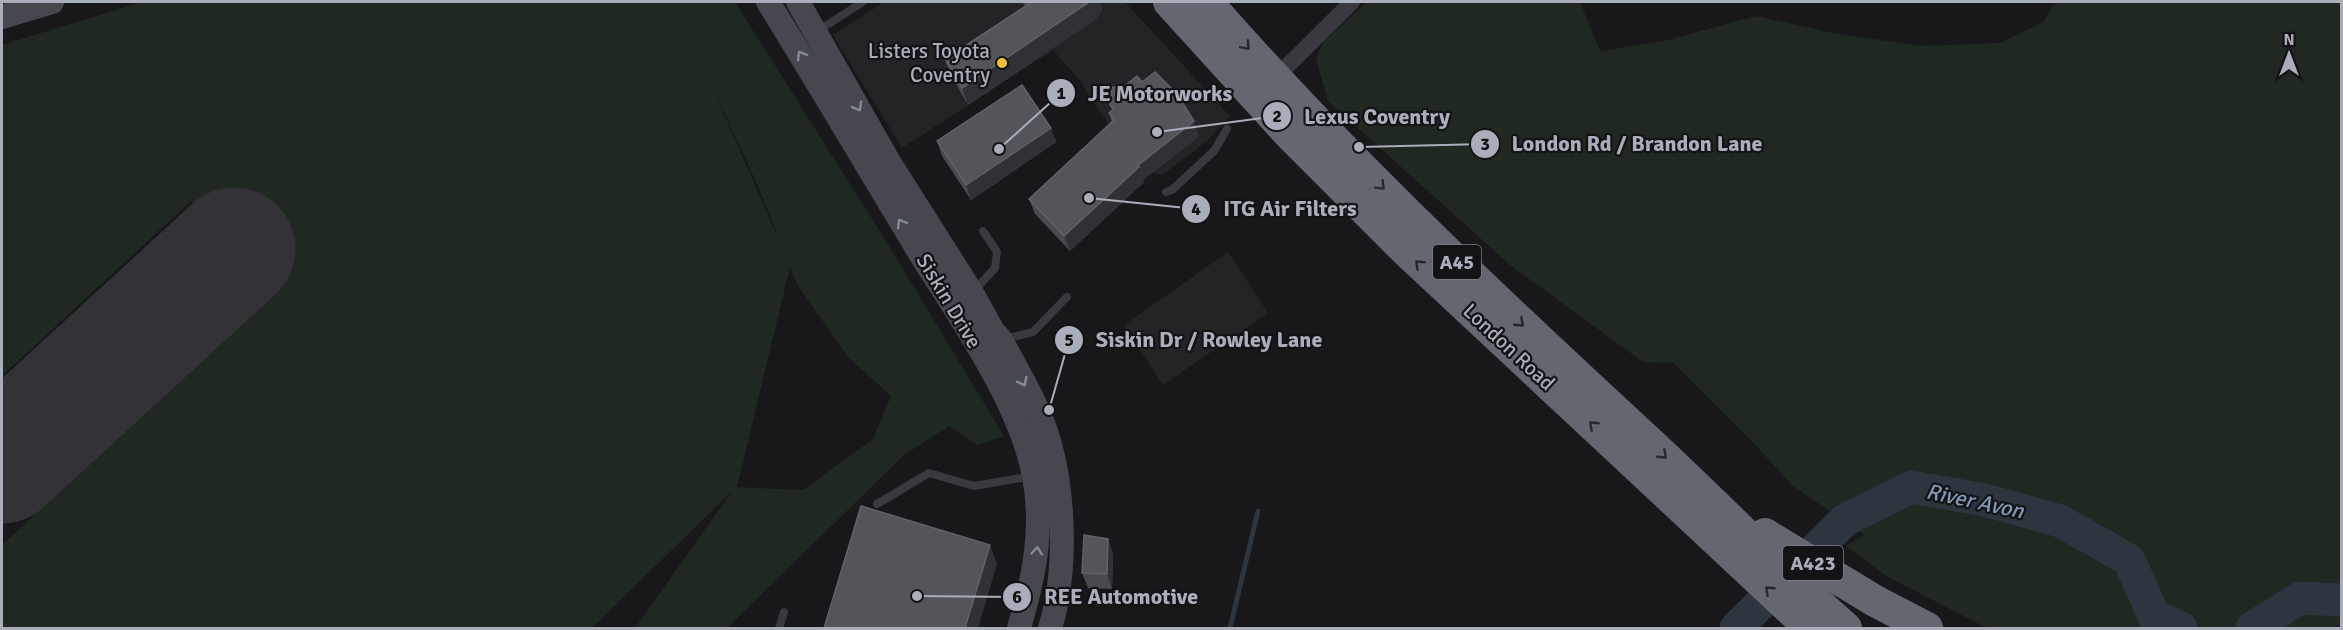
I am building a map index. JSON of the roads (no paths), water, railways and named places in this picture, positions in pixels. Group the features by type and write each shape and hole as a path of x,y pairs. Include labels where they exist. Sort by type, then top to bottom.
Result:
{"highway":[{"name":"London Road","path":"1169,2 1291,136 1395,241 1741,536 1831,626"},
{"name":"London Road","path":"1207,2 1275,78 1482,288 1720,508"},
{"name":"A423","path":"1720,508 1741,536 1927,628"}],"street":[{"path":"2,17 52,2"},
{"name":"Siskin Drive","path":"768,2 991,347 1018,422 1046,475 1062,529 1060,567 1050,628"},
{"name":"Siskin Drive","path":"798,2 889,162 972,293 993,332 991,347"},
{"path":"1275,78 1352,2"},
{"name":"Siskin Drive","path":"1019,628 1038,555 1039,510 1046,475"}],"lane":[{"path":"816,32 863,2"},
{"path":"1166,192 1172,190 1215,151 1227,129"},
{"path":"972,293 995,268 997,252 983,231"},
{"path":"991,347 1033,332 1067,297"},
{"path":"878,504 929,473 974,486 1046,475"},
{"path":"779,628 784,612"}],"waterway":[{"name":"River Avon","path":"1736,628 1845,520 1911,487 1985,500 2060,521 2129,560 2154,616 2181,628"},
{"path":"1230,628 1258,511"},
{"name":"River Avon","path":"2252,628 2300,598 2342,600"}],"place":[{"name":"Listers Toyota Coventry","path":"1002,63"},
{"name":"Lexus Coventry","path":"1157,132"},
{"name":"London Rd / Brandon Lane","path":"1359,147"},
{"name":"JE Motorworks","path":"999,149"},
{"name":"ITG Air Filters","path":"1089,198"},
{"name":"Siskin Dr / Rowley Lane","path":"1049,410"},
{"name":"REE Automotive","path":"917,596"}]}
